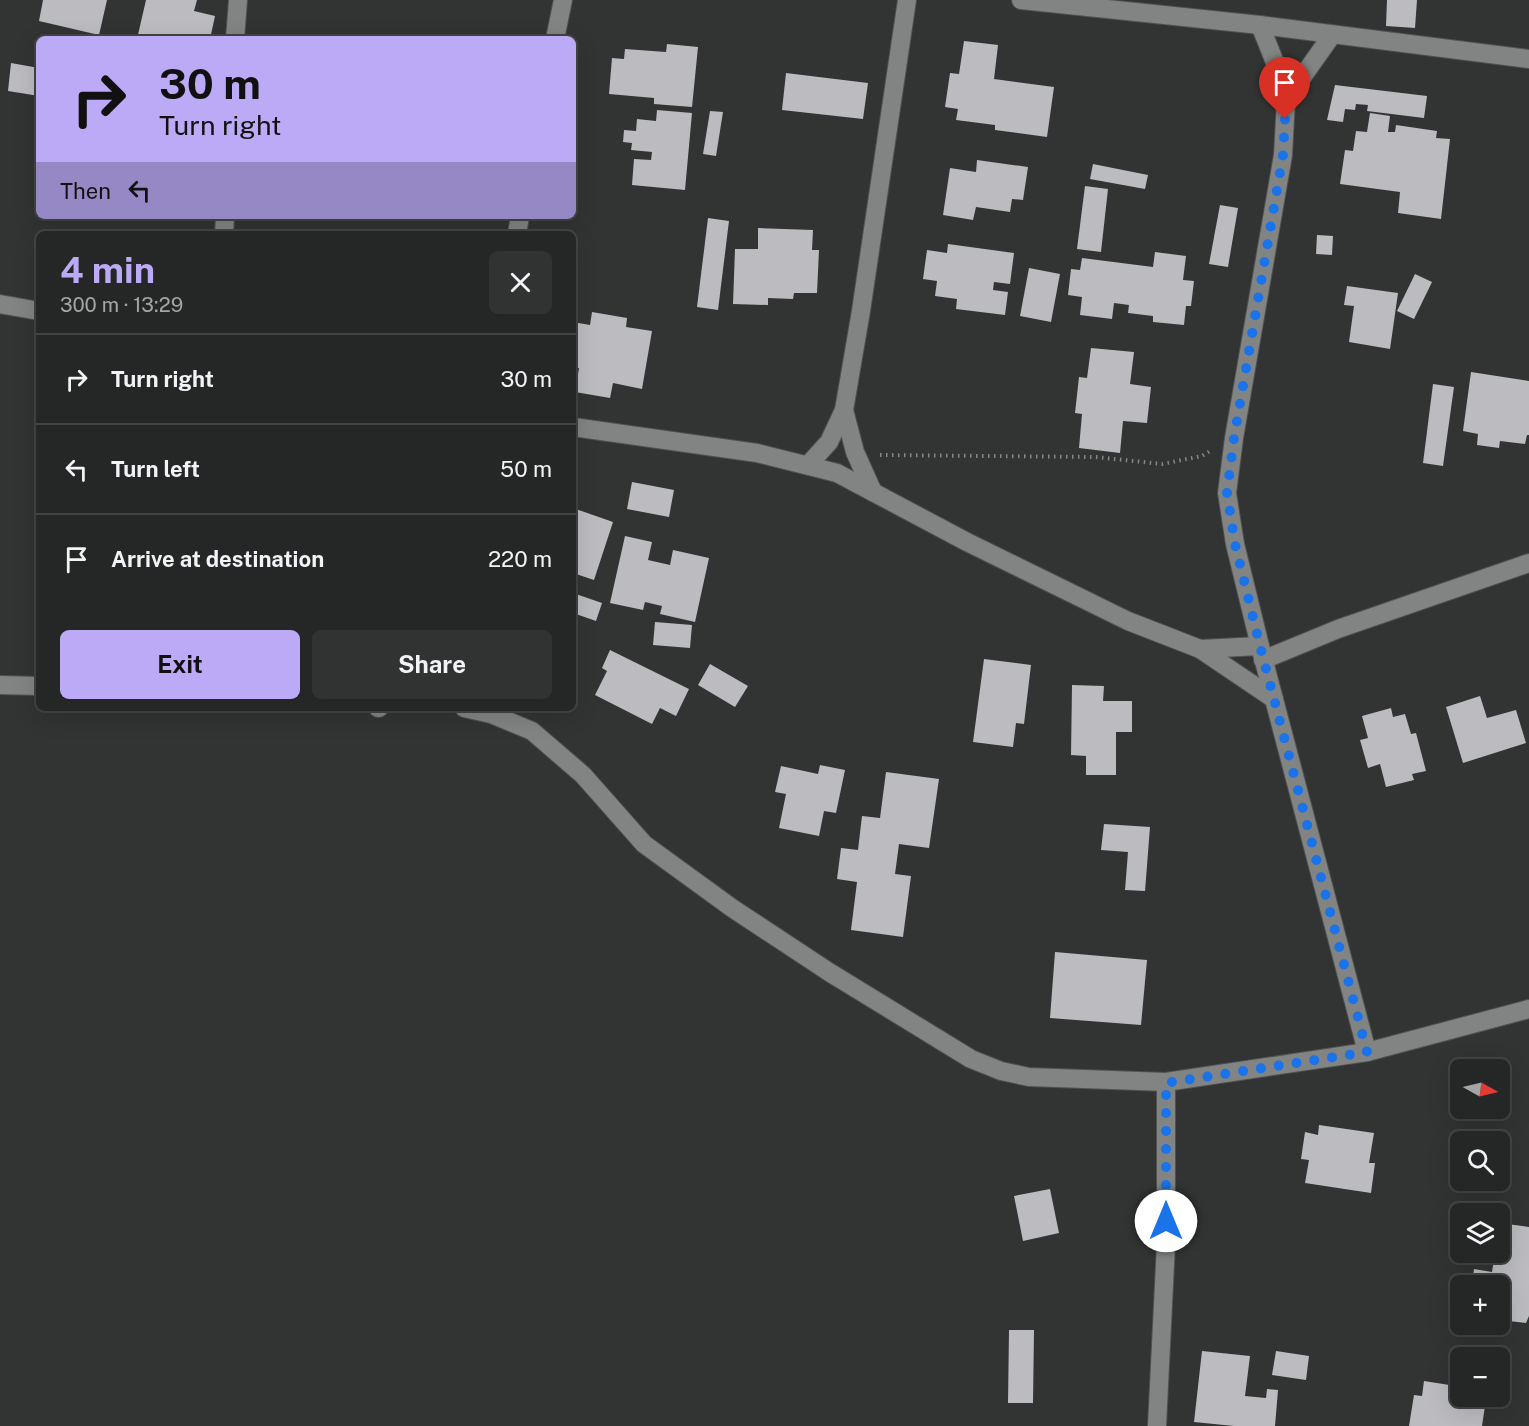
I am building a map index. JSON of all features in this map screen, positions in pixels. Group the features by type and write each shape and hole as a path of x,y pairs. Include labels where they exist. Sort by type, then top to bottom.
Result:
{"street":[{"path":"235,36 238,0"},
{"path":"556,36 563,0"},
{"path":"809,464 829,442 844,410 907,0"},
{"path":"1022,0 1260,25 1529,59"},
{"path":"1260,25 1276,65 1286,100 1283,155 1234,438 1227,493 1235,544 1262,653 1367,1052"},
{"path":"1286,100 1332,34"},
{"path":"0,304 36,310"},
{"path":"844,410 855,452 873,492"},
{"path":"576,428 757,453 809,464 837,473 967,542 1128,621 1200,649 1274,699"},
{"path":"1200,649 1262,653 1529,563"},
{"path":"0,685 36,686"},
{"path":"478,711 491,714 532,731 583,776 644,844 732,908 829,972 971,1059 1001,1071 1029,1077 1166,1083 1367,1052 1529,1009"},
{"path":"1157,1426 1166,1244 1166,1083"}],"path":[{"path":"855,452 898,456 1096,457 1162,464 1202,456 1234,438"}],"building":[{"path":"43,0 107,0 99,35 39,21"},
{"path":"146,0 197,0 194,11 215,16 211,36 138,36"},
{"path":"1387,0 1417,0 1415,28 1386,26"},
{"path":"964,41 998,45 994,79 1054,87 1047,137 995,130 995,125 956,120 958,109 945,107 950,73 959,74"},
{"path":"667,44 698,47 692,107 654,104 654,98 609,94 612,58 624,59 625,49 666,52"},
{"path":"11,63 36,67 36,96 8,91"},
{"path":"786,73 868,83 863,119 782,110"},
{"path":"1335,85 1427,96 1424,118 1367,111 1368,105 1356,104 1355,110 1345,109 1343,122 1327,120"},
{"path":"657,110 692,113 685,190 632,185 634,159 651,160 652,152 631,150 632,143 623,142 624,130 636,131 637,119 656,121"},
{"path":"710,111 723,112 716,156 703,154"},
{"path":"1370,113 1390,116 1388,132 1395,132 1396,125 1437,131 1436,138 1450,139 1441,219 1398,213 1400,192 1340,184 1345,150 1353,151 1356,131 1367,132"},
{"path":"977,160 1028,167 1023,200 1012,199 1010,212 976,207 973,220 943,215 950,168 976,172"},
{"path":"1093,164 1148,175 1145,189 1090,179"},
{"path":"1085,186 1108,189 1101,252 1077,249"},
{"path":"1220,205 1238,208 1228,267 1209,264"},
{"path":"708,218 729,221 718,310 697,307"},
{"path":"758,228 813,230 812,250 819,250 817,293 794,293 793,299 768,298 768,305 733,304 735,249 758,249"},
{"path":"1317,235 1333,236 1332,255 1316,254"},
{"path":"948,244 1014,253 1010,284 994,282 993,290 1008,292 1005,315 956,309 957,299 935,296 937,281 923,279 927,250 947,253"},
{"path":"1155,252 1186,256 1183,280 1194,281 1191,306 1186,306 1184,325 1153,322 1153,316 1128,313 1129,305 1114,303 1112,319 1080,315 1082,297 1068,295 1071,269 1080,270 1082,258 1153,267"},
{"path":"1029,268 1060,274 1051,322 1020,316"},
{"path":"1415,274 1432,282 1414,319 1397,311"},
{"path":"1347,286 1398,293 1390,349 1349,342 1354,306 1344,305"},
{"path":"592,312 627,318 626,327 652,331 642,389 613,383 610,398 576,392 579,368 576,368 576,323 590,325"},
{"path":"1091,348 1134,352 1130,384 1151,387 1147,423 1123,421 1120,453 1079,448 1082,414 1075,413 1079,377 1087,378"},
{"path":"1471,372 1529,381 1529,435 1527,435 1525,444 1500,441 1499,448 1477,445 1478,434 1463,431"},
{"path":"1433,384 1454,387 1443,466 1423,463"},
{"path":"632,482 674,490 669,517 627,509"},
{"path":"576,509 613,522 594,580 576,574"},
{"path":"625,536 652,542 648,560 670,565 673,550 709,558 695,622 660,614 662,606 645,602 643,610 610,603"},
{"path":"576,594 602,603 596,621 576,614"},
{"path":"655,622 692,625 690,648 653,645"},
{"path":"610,650 689,689 676,716 660,708 652,724 595,695 607,671 602,668"},
{"path":"984,659 1031,665 1024,724 1016,723 1013,747 973,742"},
{"path":"710,664 748,686 735,707 698,685"},
{"path":"1072,685 1104,686 1103,701 1132,701 1132,732 1116,732 1116,775 1086,775 1086,756 1071,755"},
{"path":"1480,696 1487,718 1516,710 1526,743 1463,763 1446,707"},
{"path":"1391,708 1393,717 1405,714 1411,734 1416,733 1426,771 1412,774 1414,780 1386,787 1380,764 1368,768 1360,740 1368,738 1362,716"},
{"path":"820,765 845,770 836,813 824,811 819,836 779,828 786,794 775,792 781,766 818,774"},
{"path":"886,772 939,779 929,848 899,844 895,874 911,876 903,937 851,930 857,882 837,879 841,848 858,850 862,816 880,818"},
{"path":"1104,824 1150,827 1145,891 1125,890 1128,852 1101,850"},
{"path":"1055,952 1147,960 1141,1025 1050,1018"},
{"path":"1319,1125 1374,1133 1369,1163 1375,1163 1371,1193 1305,1183 1309,1160 1301,1159 1305,1132 1318,1135"},
{"path":"1050,1189 1059,1233 1023,1241 1014,1196"},
{"path":"1510,1224 1529,1227 1529,1316 1526,1323 1510,1321 1510,1275 1473,1275 1474,1269 1492,1272 1493,1263 1510,1263"},
{"path":"1009,1330 1034,1330 1033,1403 1008,1403"},
{"path":"1202,1351 1250,1356 1245,1396 1266,1398 1267,1389 1278,1390 1275,1426 1234,1426 1194,1422"},
{"path":"1276,1351 1309,1356 1306,1380 1272,1375"},
{"path":"1424,1381 1450,1385 1450,1407 1485,1407 1482,1426 1409,1426 1414,1395 1422,1396"}],"route":[{"path":"1166,1221 1166,1083 1367,1052 1260,646 1235,544 1227,493 1234,438 1267,258 1283,155 1285,119"}]}
